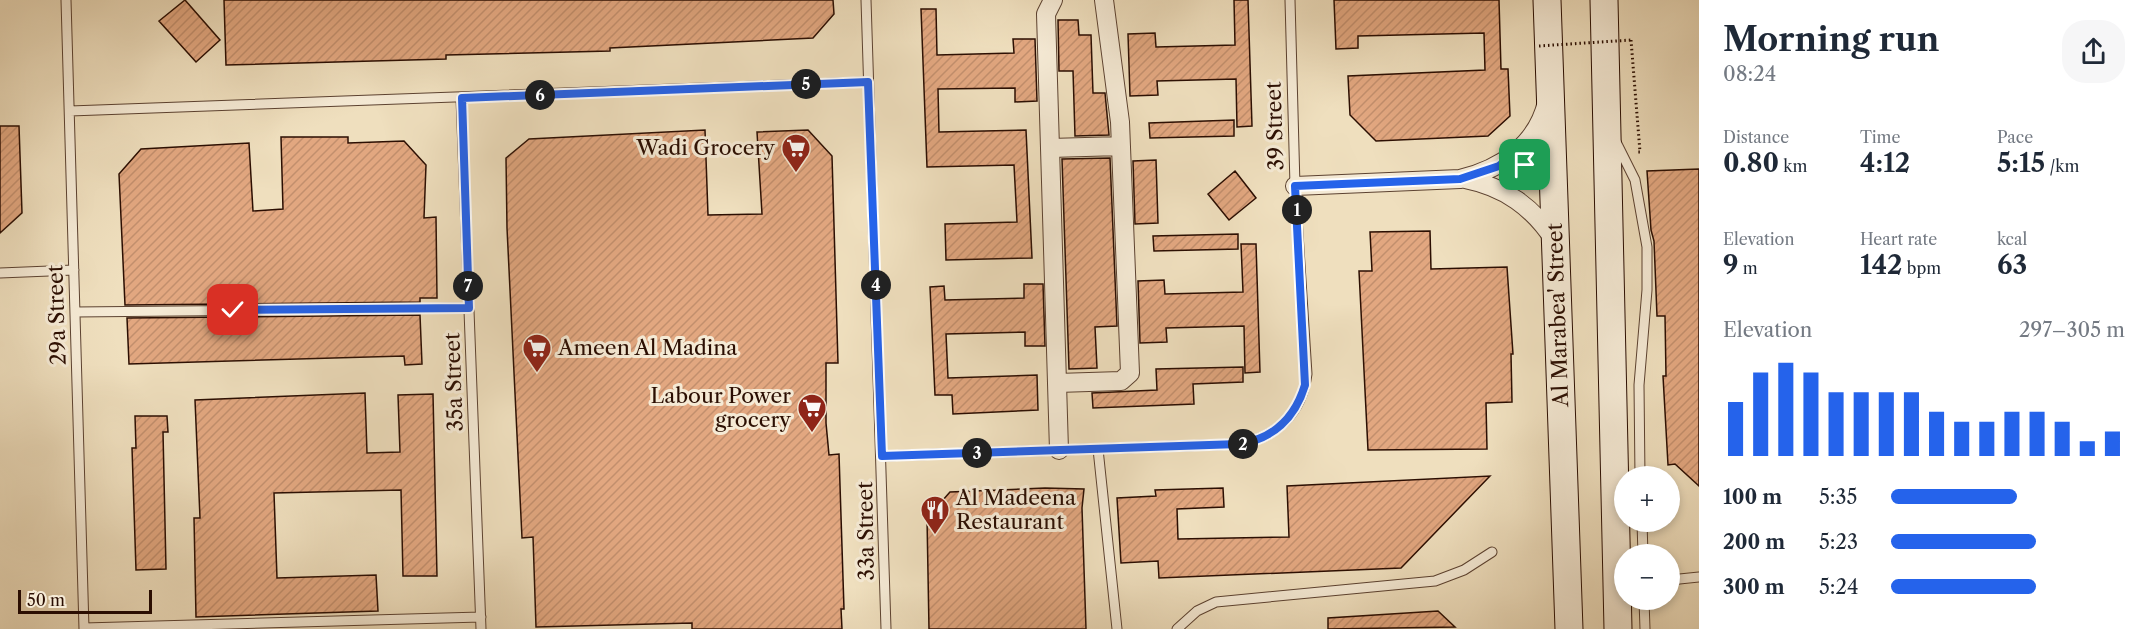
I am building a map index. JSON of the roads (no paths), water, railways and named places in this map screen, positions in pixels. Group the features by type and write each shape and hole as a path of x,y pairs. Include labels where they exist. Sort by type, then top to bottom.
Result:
{"main road":[{"name":"Al Marabea' Street","path":"1547,0 1569,629"},
{"path":"1604,0 1618,629"}],"street":[{"path":"1053,0 1047,14 1059,450"},
{"path":"1058,383 1121,381 1130,373 1118,97 1104,0"},
{"path":"1295,186 1460,179 1499,166 1516,153 1539,124 1550,89"},
{"path":"1050,148 1121,146"},
{"path":"1460,179 1498,189 1516,198 1544,224 1555,241"}],"lane":[{"name":"29a Street","path":"66,0 84,628"},
{"name":"33a Street","path":"866,0 886,629"},
{"name":"39 Street","path":"1098,449 1239,444 1262,438 1283,424 1302,396 1307,374 1295,186 1290,0"},
{"path":"70,111 868,82"},
{"name":"35a Street","path":"462,98 481,629"},
{"path":"1606,128 1624,153 1639,194 1647,247 1647,290 1639,385 1640,466"},
{"path":"0,273 74,270"},
{"path":"75,312 469,308"},
{"path":"882,456 1098,449 1117,629"},
{"path":"1177,629 1197,611 1216,602 1435,581 1464,570 1492,552"},
{"path":"1680,579 1699,577"},
{"path":"1644,610 1645,629"},
{"path":"84,628 481,617"}],"place":[{"name":"Wadi Grocery","path":"796,174"},
{"name":"Ameen Al Madina","path":"537,374"},
{"name":"Labour Power grocery","path":"812,434"},
{"name":"Al Madeena Restaurant","path":"935,536"}]}
